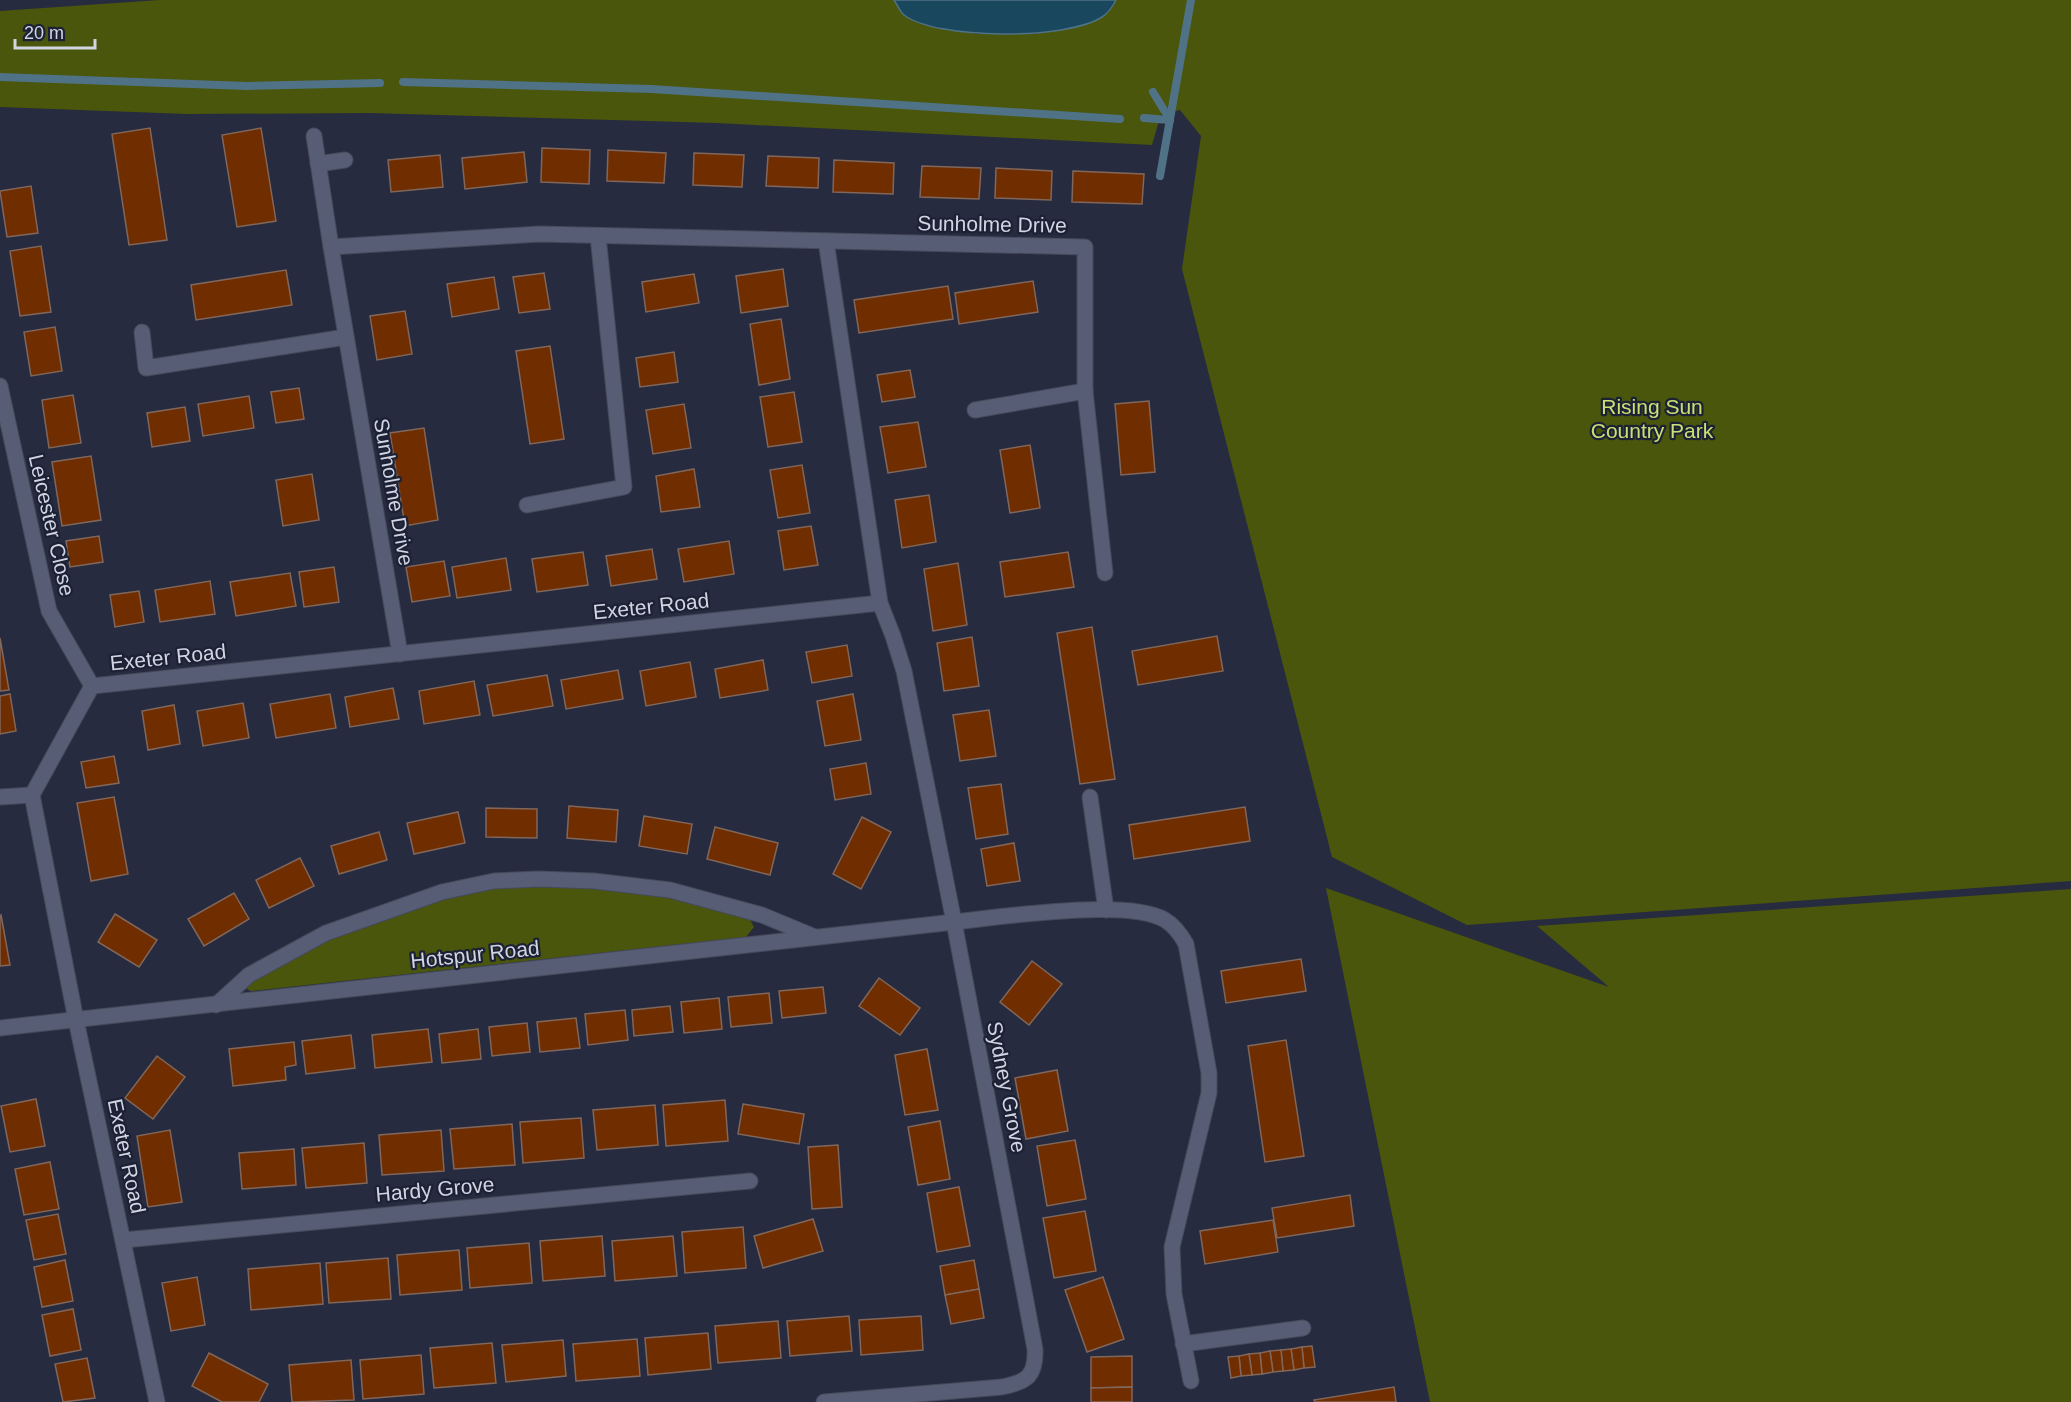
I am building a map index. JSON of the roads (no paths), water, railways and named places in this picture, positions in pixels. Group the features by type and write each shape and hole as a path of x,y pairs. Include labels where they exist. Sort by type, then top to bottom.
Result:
{"street":[{"name":"Sunholme Drive","path":"314,136 330,248 400,654"},
{"path":"318,164 345,160"},
{"name":"Sunholme Drive","path":"330,248 539,234 1085,248 1085,391 1105,573"},
{"path":"527,505 624,487 598,236"},
{"path":"826,241 880,603"},
{"path":"142,332 146,368 346,337"},
{"name":"Leicester Close","path":"0,386 5,436 49,611 92,686"},
{"path":"975,410 1085,391"},
{"name":"Exeter Road","path":"157,1402 76,1020 32,795 92,686 880,603"},
{"name":"Sydney Grove","path":"824,1402 1019,1384 1031,1375 1036,1361 954,922 904,671 880,603"},
{"path":"0,797 32,795"},
{"path":"1090,797 1106,910"},
{"path":"216,1005 249,975 326,933 442,892 494,881 539,879 594,881 670,890 762,915 815,937"},
{"name":"Hotspur Road","path":"0,1028 954,922 1106,910 1150,914 1167,921 1178,931 1186,944 1193,973 1209,1073 1209,1093 1172,1247 1174,1294 1191,1381"},
{"name":"Hardy Grove","path":"124,1240 750,1181"},
{"path":"1183,1344 1303,1328"}],"water":[{"path":"894,0 1116,0 1104,16 1085,25 1061,30 1002,34 972,33 921,23 904,15"}],"waterway":[{"path":"1160,176 1191,0"},
{"path":"0,77 247,86 380,83"},
{"path":"403,82 651,89 1120,119"},
{"path":"1153,92 1170,120"},
{"path":"1144,118 1170,120"}],"park label":[{"name":"Rising Sun Country Park","path":"1652,418"}]}
